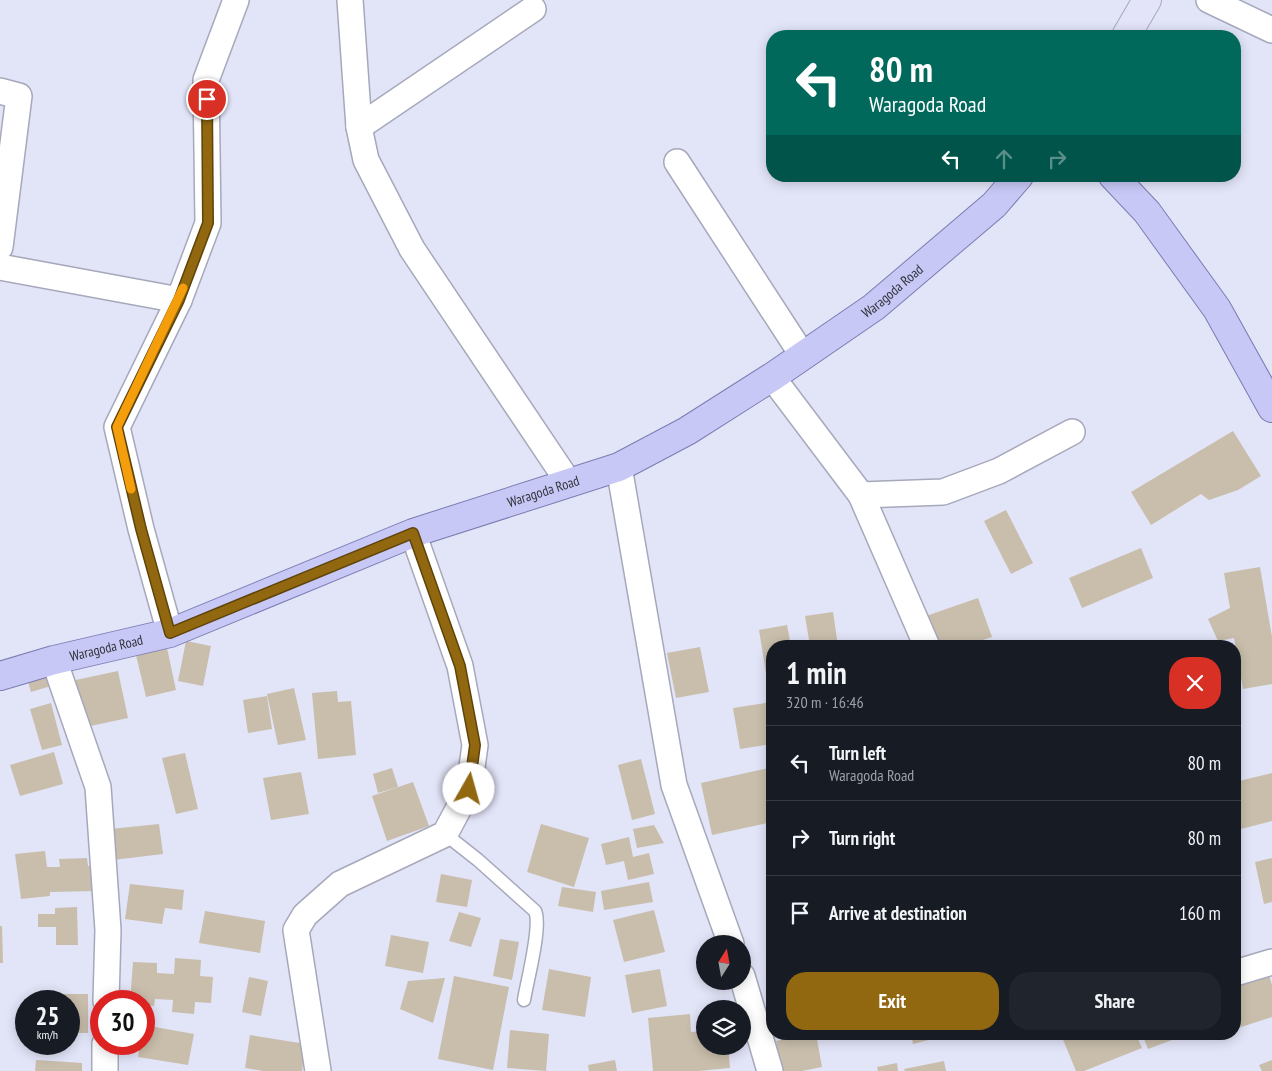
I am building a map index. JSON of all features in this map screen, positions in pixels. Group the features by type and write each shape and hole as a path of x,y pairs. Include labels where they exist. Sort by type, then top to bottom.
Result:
{"main road":[{"name":"Waragoda Road","path":"0,676 54,660 170,633 413,533 619,467 687,431 772,377 874,307 994,205 1014,182"},
{"path":"1119,182 1147,212 1217,309 1272,408"}],"street":[{"path":"170,633 141,529 117,427 179,300 208,223 206,80 236,0"},
{"path":"350,0 359,127 366,160 412,249 569,483"},
{"path":"1130,30 1148,0"},
{"path":"1209,0 1272,30"},
{"path":"359,127 533,9"},
{"path":"0,91 20,96 0,247"},
{"path":"677,162 803,356"},
{"path":"0,267 179,300"},
{"path":"772,377 861,495 924,640"},
{"path":"861,495 943,492 999,471 1072,432"},
{"path":"619,467 674,785 728,935"},
{"path":"318,1071 296,930 305,915 340,884 445,834 469,789 475,745 460,666 413,533"},
{"path":"54,660 98,787 108,930 106,990"},
{"path":"1241,970 1272,962"},
{"path":"746,990 770,1071"},
{"path":"105,1055 105,1071"}],"lane":[{"path":"445,834 478,860 535,911 538,916 524,1000"}],"building":[{"path":"1233,431 1261,476 1238,490 1209,500 1201,494 1151,525 1131,492"},
{"path":"1006,510 1033,563 1011,574 984,521"},
{"path":"1141,548 1153,578 1082,608 1069,578"},
{"path":"1260,567 1272,637 1272,684 1243,689 1241,678 1241,640 1234,640 1234,638 1218,640 1208,619 1230,608 1224,573"},
{"path":"978,598 992,637 983,640 935,640 926,616"},
{"path":"833,612 837,640 809,640 805,616"},
{"path":"787,625 790,640 766,640 766,674 759,630"},
{"path":"186,641 211,646 203,686 178,681"},
{"path":"700,647 709,692 676,698 667,653"},
{"path":"167,648 176,690 146,697 136,655"},
{"path":"46,665 51,686 31,692 25,671"},
{"path":"118,671 128,718 81,728 71,681"},
{"path":"294,688 306,740 278,745 267,694"},
{"path":"337,691 338,702 351,701 356,755 318,759 312,693"},
{"path":"267,696 272,729 248,733 243,700"},
{"path":"51,703 62,745 42,750 30,709"},
{"path":"766,703 766,745 740,749 733,708"},
{"path":"54,752 63,784 20,796 10,765"},
{"path":"185,753 198,809 176,814 162,758"},
{"path":"641,759 655,814 632,820 618,765"},
{"path":"392,768 398,787 378,793 373,774"},
{"path":"766,769 766,823 712,835 701,783"},
{"path":"301,772 309,814 271,820 263,778"},
{"path":"1272,773 1272,821 1241,829 1241,781"},
{"path":"413,782 429,826 387,841 372,796"},
{"path":"159,824 163,854 113,860 110,829"},
{"path":"541,824 589,838 574,887 527,872"},
{"path":"654,825 664,843 637,848 633,829"},
{"path":"629,837 633,857 649,853 654,874 628,880 624,861 606,865 601,844"},
{"path":"45,851 47,867 60,867 59,859 87,858 88,866 94,866 95,891 50,892 50,896 21,899 15,854"},
{"path":"1272,858 1272,902 1264,904 1255,862"},
{"path":"441,874 472,880 467,907 436,902"},
{"path":"649,882 653,902 604,910 601,891"},
{"path":"130,884 184,890 182,910 165,908 162,924 125,919"},
{"path":"562,887 596,892 593,912 558,906"},
{"path":"77,907 78,945 56,945 56,927 38,927 38,914 55,914 55,908"},
{"path":"654,910 665,952 624,962 613,920"},
{"path":"205,911 265,921 260,953 199,943"},
{"path":"459,912 481,918 471,947 449,941"},
{"path":"0,926 2,926 3,963 0,963"},
{"path":"391,935 429,942 423,973 385,966"},
{"path":"500,939 519,942 512,980 493,976"},
{"path":"175,958 201,960 200,976 213,977 211,1003 195,1002 194,1014 172,1012 173,1000 155,999 155,990 131,990 133,962 157,963 157,973 174,974"},
{"path":"549,969 591,977 585,1017 542,1010"},
{"path":"660,969 667,1006 632,1013 625,975"},
{"path":"1267,969 1272,985 1272,1017 1241,1027 1241,978"},
{"path":"454,976 509,987 493,1070 438,1059"},
{"path":"249,977 268,981 261,1016 242,1012"},
{"path":"445,978 433,1023 400,1009 408,981"},
{"path":"80,994 88,994 88,1033 80,1033"},
{"path":"690,1014 691,1032 696,1032 696,1055 729,1055 730,1068 698,1071 653,1071 648,1018"},
{"path":"155,1027 194,1034 188,1065 138,1057 138,1055 155,1055"},
{"path":"510,1030 549,1034 546,1071 507,1068"},
{"path":"250,1035 306,1044 302,1071 263,1071 245,1068"},
{"path":"817,1040 822,1067 802,1071 782,1071 776,1041"},
{"path":"912,1040 928,1040 913,1044"},
{"path":"1063,1040 1139,1040 1142,1048 1084,1071 1076,1071"},
{"path":"1144,1040 1172,1040 1148,1049"},
{"path":"36,1060 82,1063 82,1071 35,1071"},
{"path":"615,1060 617,1071 589,1071 588,1065"},
{"path":"1272,1060 1272,1071 1262,1071 1259,1065"},
{"path":"944,1061 946,1071 905,1071 904,1069"},
{"path":"897,1063 898,1071 878,1071 877,1067"}],"slow traffic":[{"path":"131,489 117,427 179,300 183,288"}],"route":[{"path":"207,99 208,223 179,300 117,427 141,529 170,633 413,533 460,666 475,745 469,789"}]}
